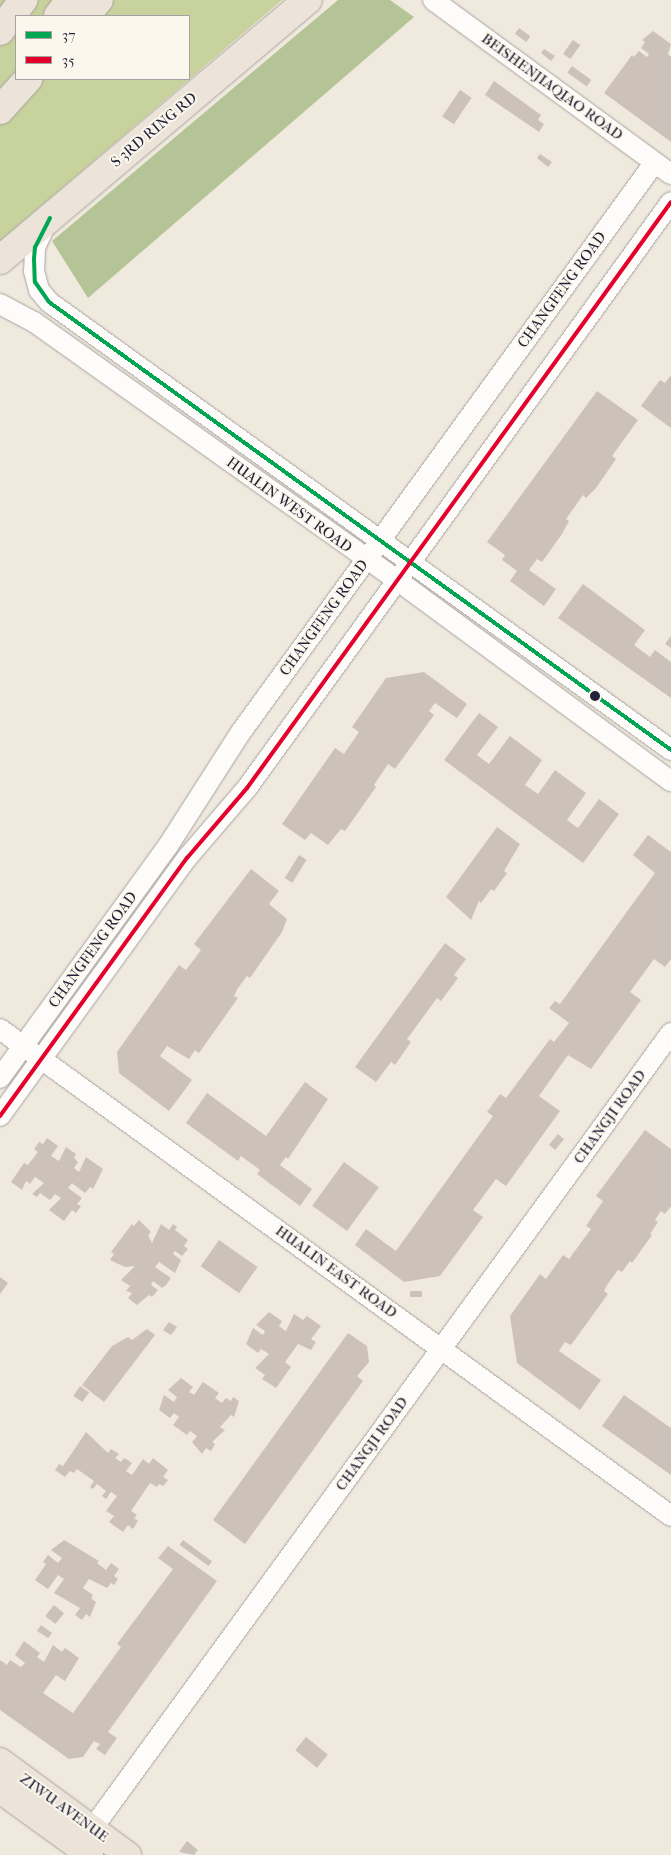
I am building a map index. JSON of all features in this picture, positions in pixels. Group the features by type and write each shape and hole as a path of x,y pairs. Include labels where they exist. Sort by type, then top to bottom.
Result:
{"highway":[{"path":"0,30 23,0"},
{"path":"59,15 70,0"},
{"path":"85,15 99,0"},
{"name":"S 3RD RING RD","path":"0,260 308,0"},
{"path":"0,91 15,71"},
{"path":"0,110 27,80"}],"main road":[{"name":"ZIWU AVENUE","path":"0,1762 84,1846"},
{"name":"ZIWU AVENUE","path":"0,1790 84,1846 128,1855"}],"street":[{"name":"BEISHENJIAQIAO ROAD","path":"433,0 663,168"},
{"name":"CHANGFENG ROAD","path":"0,1078 168,846 241,732 380,540 663,168"},
{"name":"CHANGFENG ROAD","path":"0,1116 187,858 247,788 671,202"},
{"name":"HUALIN WEST ROAD","path":"50,218 34,247 35,282 43,296 671,750"},
{"name":"HUALIN WEST ROAD","path":"0,304 34,322 366,560 397,580 671,781"},
{"name":"HUALIN EAST ROAD","path":"0,1029 671,1516"},
{"name":"CHANGJI ROAD","path":"84,1846 671,1033"}],"green space":[{"path":"0,0 282,0 190,79 190,15 15,15 15,80 188,80 0,241"},
{"path":"338,0 390,0 414,17 88,298 52,241"}],"building":[{"path":"519,28 530,36 526,42 515,34"},
{"path":"653,31 671,44 668,54 671,57 671,142 604,93 632,55 634,57 639,51 647,57 649,54 641,48 645,42 642,40"},
{"path":"573,40 580,45 570,59 563,54"},
{"path":"544,49 555,56 551,61 541,53"},
{"path":"572,66 591,80 587,87 567,72"},
{"path":"494,81 541,115 538,120 544,124 539,132 485,95"},
{"path":"460,90 472,98 454,124 442,117"},
{"path":"540,154 552,162 548,167 537,158"},
{"path":"671,375 671,428 641,406 660,380 665,383"},
{"path":"597,391 638,420 612,456 616,459 596,488 586,498 583,495 566,519 569,521 562,534 542,562 537,559 529,570 556,589 544,606 510,581 517,571 502,560 505,555 487,542"},
{"path":"583,584 645,630 634,645 650,657 655,650 671,662 671,698 558,618"},
{"path":"671,636 671,648 665,644"},
{"path":"424,672 467,704 457,718 435,703 429,711 434,715 395,769 388,764 374,785 376,787 345,831 341,829 328,845 311,833 305,840 282,824 335,748 344,754 359,732 352,727 386,678"},
{"path":"479,713 498,727 477,755 489,764 510,736 542,760 525,785 538,794 555,770 586,793 567,820 578,828 599,799 619,814 583,863 444,760"},
{"path":"497,827 520,844 504,871 507,873 494,891 491,889 481,903 479,901 471,920 446,897"},
{"path":"648,835 671,852 671,959 665,967 654,959 630,992 641,1000 591,1069 568,1055 539,1096 560,1111 506,1186 496,1179 473,1210 483,1217 440,1276 404,1282 355,1245 366,1229 396,1251 493,1116 487,1112 500,1094 506,1098 550,1039 554,1042 569,1023 549,1008 555,1001 560,1004 655,873 633,855"},
{"path":"299,855 307,860 292,883 285,878"},
{"path":"251,869 279,891 269,904 287,919 282,932 250,978 247,976 238,988 234,996 238,998 199,1053 195,1050 189,1059 167,1046 160,1056 192,1080 169,1111 119,1073 117,1052 179,965 186,970 201,950 194,944"},
{"path":"445,943 466,959 454,975 458,978 441,1001 437,998 407,1039 411,1042 395,1065 391,1062 376,1082 355,1067"},
{"path":"305,1082 328,1099 288,1159 286,1157 280,1165 312,1189 300,1206 257,1174 260,1170 241,1156 238,1161 186,1123 207,1093 266,1136"},
{"path":"645,1130 671,1149 671,1206 665,1214 661,1211 655,1220 658,1222 650,1234 652,1235 632,1263 630,1261 622,1272 618,1270 607,1285 604,1291 608,1294 571,1345 565,1342 559,1351 601,1380 580,1410 517,1363 510,1316 540,1274 546,1279 563,1255 569,1259 591,1229 586,1226 603,1201 596,1196"},
{"path":"558,1134 564,1139 555,1150 549,1145"},
{"path":"47,1138 58,1146 51,1156 59,1161 66,1147 76,1154 74,1158 78,1162 74,1168 79,1172 86,1157 103,1169 93,1189 90,1187 85,1193 72,1183 68,1188 82,1198 77,1204 81,1206 76,1213 72,1210 64,1221 49,1210 61,1198 55,1194 50,1200 40,1193 37,1197 32,1194 44,1183 35,1177 30,1184 26,1181 22,1190 11,1182 24,1163 28,1165 38,1152 34,1149 39,1142 43,1144"},
{"path":"344,1162 379,1187 347,1231 312,1206"},
{"path":"139,1220 151,1232 148,1235 152,1243 161,1224 169,1230 173,1224 177,1227 175,1230 188,1240 184,1246 188,1249 182,1256 175,1251 173,1254 181,1260 175,1273 159,1262 155,1267 171,1278 162,1288 153,1281 151,1285 158,1290 152,1297 149,1295 137,1305 128,1298 132,1293 126,1291 130,1286 121,1280 135,1266 125,1267 110,1260 114,1254 111,1252 132,1224 134,1226"},
{"path":"219,1240 258,1267 239,1293 201,1266"},
{"path":"0,1277 8,1283 0,1294"},
{"path":"410,1291 422,1291 422,1297 410,1297"},
{"path":"269,1312 282,1321 279,1326 286,1331 294,1314 303,1320 307,1316 321,1326 311,1339 316,1342 311,1350 298,1344 285,1362 291,1367 276,1388 262,1379 265,1375 255,1368 269,1354 261,1349 258,1353 246,1344 253,1328 263,1335 265,1331 256,1325"},
{"path":"169,1322 177,1327 171,1335 163,1330"},
{"path":"147,1329 155,1335 104,1402 82,1385 112,1346 128,1337 132,1340"},
{"path":"348,1333 367,1346 369,1362 357,1376 363,1381 245,1544 213,1520"},
{"path":"181,1378 193,1387 189,1392 194,1395 203,1382 219,1393 215,1398 222,1403 226,1398 231,1401 233,1397 239,1401 234,1417 231,1415 220,1427 225,1430 212,1442 215,1444 211,1451 206,1448 202,1454 192,1442 197,1436 190,1431 187,1435 173,1425 179,1417 174,1413 170,1418 159,1410 164,1395 174,1402 177,1397 168,1390"},
{"path":"80,1386 89,1392 82,1402 73,1396"},
{"path":"624,1395 671,1428 671,1475 602,1426"},
{"path":"86,1432 108,1453 111,1449 119,1454 115,1458 121,1462 124,1458 132,1463 126,1471 132,1475 143,1459 149,1464 153,1458 168,1470 163,1477 168,1480 163,1486 159,1484 157,1487 150,1483 131,1511 137,1515 134,1518 138,1521 133,1529 128,1525 123,1532 109,1522 114,1516 106,1511 117,1496 111,1492 106,1499 102,1496 106,1491 97,1484 93,1489 90,1487 94,1481 77,1469 74,1473 70,1471 65,1477 55,1470 59,1464 63,1466"},
{"path":"64,1540 99,1561 97,1563 106,1570 111,1563 119,1569 114,1576 118,1579 114,1585 111,1583 107,1588 89,1579 83,1588 93,1595 91,1598 96,1602 90,1617 86,1614 82,1620 75,1615 80,1608 54,1593 64,1579 58,1575 48,1589 35,1580 46,1564 43,1562 48,1555 58,1563 62,1558 51,1550"},
{"path":"183,1540 212,1561 209,1566 179,1545"},
{"path":"168,1546 217,1581 108,1732 117,1738 105,1755 96,1749 100,1744 94,1741 83,1757 69,1759 0,1710 0,1660 7,1665 10,1660 21,1667 25,1663 15,1655 24,1641 40,1653 37,1657 44,1662 53,1645 62,1652 65,1648 79,1658 65,1681 56,1675 43,1693 73,1713 121,1647 117,1644 173,1569 158,1558"},
{"path":"54,1605 64,1613 55,1624 45,1616"},
{"path":"41,1625 52,1633 48,1638 37,1631"},
{"path":"306,1737 328,1755 317,1768 295,1750"},
{"path":"187,1841 198,1850 194,1855 179,1852"}],"transit line":[{"name":"35","path":"0,1116 187,858 247,788 671,202"},
{"name":"37","path":"50,218 35,247 34,259 35,282 49,302 671,750"}]}
